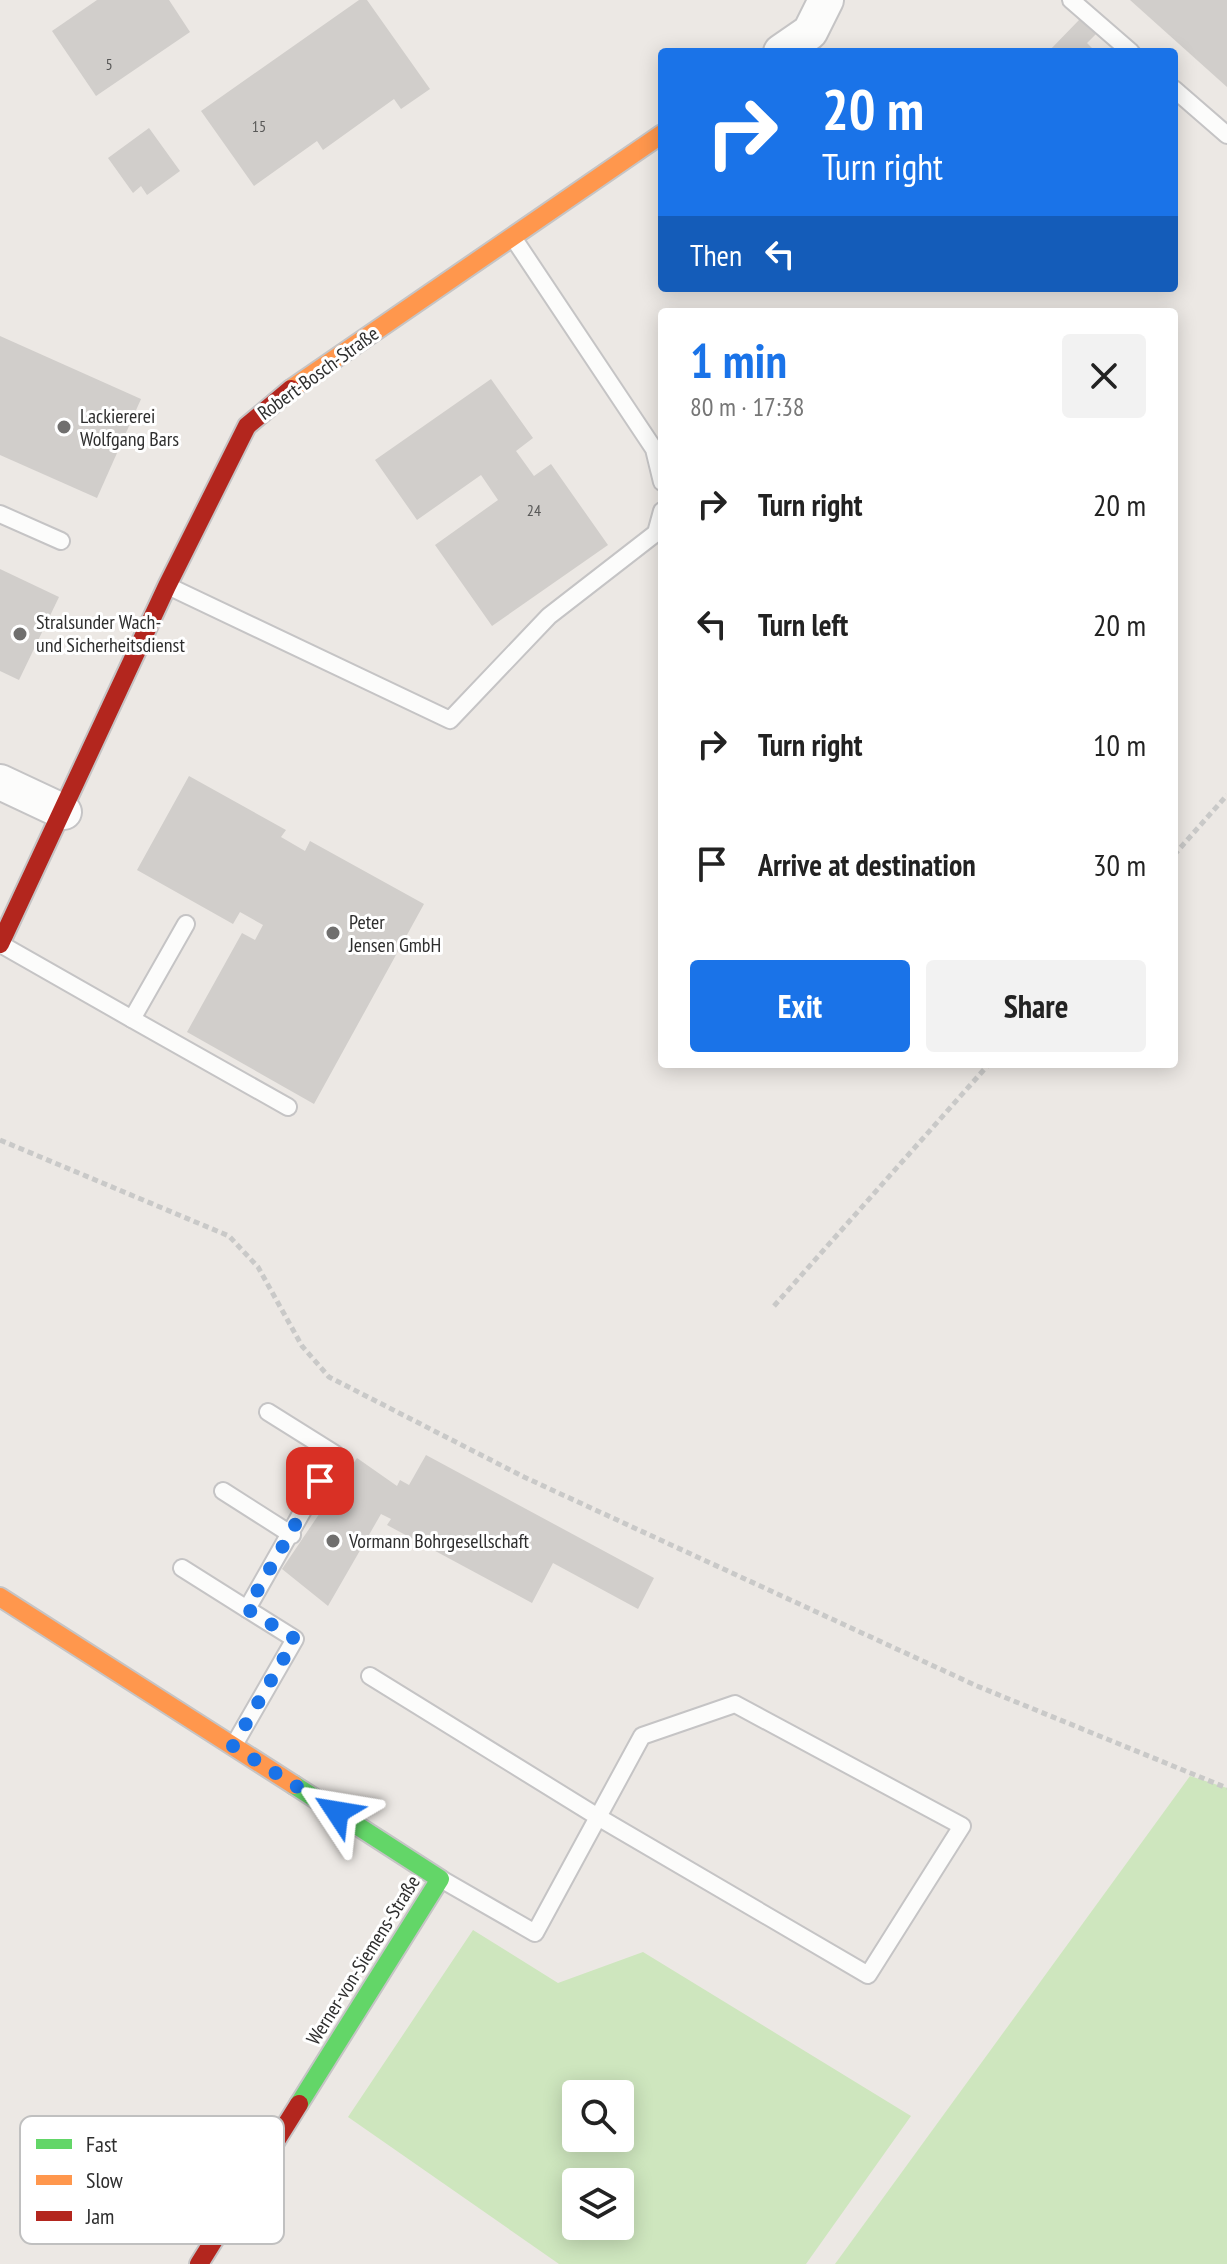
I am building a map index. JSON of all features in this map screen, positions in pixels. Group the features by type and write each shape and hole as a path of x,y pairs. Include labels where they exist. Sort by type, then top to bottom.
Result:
{"street":[{"path":"787,48 810,32 826,0"},
{"name":"Robert-Bosch-Straße","path":"64,812 167,586 247,426 269,404 658,137"},
{"path":"0,782 64,812 0,944"},
{"name":"Werner-von-Siemens-Straße","path":"0,1597 440,1879 284,2128"},
{"name":"Werner-von-Siemens-Straße","path":"199,2264 212,2244"}],"lane":[{"path":"1071,0 1126,48"},
{"path":"1178,92 1227,135"},
{"path":"513,237 654,449 658,466"},
{"path":"0,514 61,541"},
{"path":"167,586 450,720 549,616 656,533 658,526"},
{"path":"132,1019 186,924"},
{"path":"0,944 288,1107"},
{"path":"247,1609 292,1535 335,1454 268,1412"},
{"path":"223,1491 292,1535"},
{"path":"182,1568 295,1639 233,1746"},
{"path":"370,1676 598,1817 868,1975 962,1826 735,1704 642,1736 598,1817 535,1933 440,1879"}],"path":[{"path":"1178,850 1227,795"},
{"path":"774,1306 985,1068"},
{"path":"0,1140 229,1236 258,1267 302,1346 329,1377 524,1477 977,1686 1227,1788"}],"green space":[{"path":"1190,1776 1227,1788 1227,2264 835,2264"},
{"path":"473,1930 558,1983 643,1952 911,2116 806,2264 559,2264 348,2117"}],"building":[{"path":"97,0 169,0 190,32 96,96 52,31"},
{"path":"359,0 367,0 430,89 401,109 394,99 323,150 317,141 254,186 201,111"},
{"path":"1130,0 1227,0 1227,87"},
{"path":"1080,19 1096,34 1087,43 1092,48 1052,48"},
{"path":"149,128 180,171 147,195 141,186 133,193 108,158"},
{"name":"Lackiererei Wolfgang Bars","path":"0,336 141,399 97,498 0,455"},
{"path":"491,379 533,438 516,451 534,476 551,464 608,545 492,626 435,545 498,500 481,475 417,520 375,460"},
{"name":"Stralsunder Wach- und Sicherheitsdienst","path":"0,569 59,597 19,680 0,671"},
{"name":"Peter Jensen GmbH","path":"189,776 286,830 281,837 305,851 310,841 424,904 314,1104 187,1032 242,933 255,940 263,925 240,912 233,924 137,870"},
{"path":"426,1455 654,1578 638,1609 553,1563 532,1603 387,1525 391,1519 381,1514 328,1606 282,1569 357,1458 397,1486 400,1480 409,1485"}],"traffic: fast":[{"path":"294,1785 440,1879 299,2104"}],"traffic: slow":[{"path":"291,389 658,137"},
{"path":"0,1597 294,1785"}],"traffic: jam":[{"path":"0,944 167,586 247,426 291,389"},
{"path":"284,2128 299,2104"},
{"path":"199,2264 212,2244"}],"place":[{"name":"Lackiererei Wolfgang Bars","path":"64,427"},
{"name":"Stralsunder Wach- und Sicherheitsdienst","path":"20,634"},
{"name":"Peter Jensen GmbH","path":"333,933"},
{"name":"Vormann Bohrgesellschaft","path":"333,1541"}],"route":[{"path":"320,1481 292,1535 247,1609 295,1639 233,1746 337,1812"}]}
